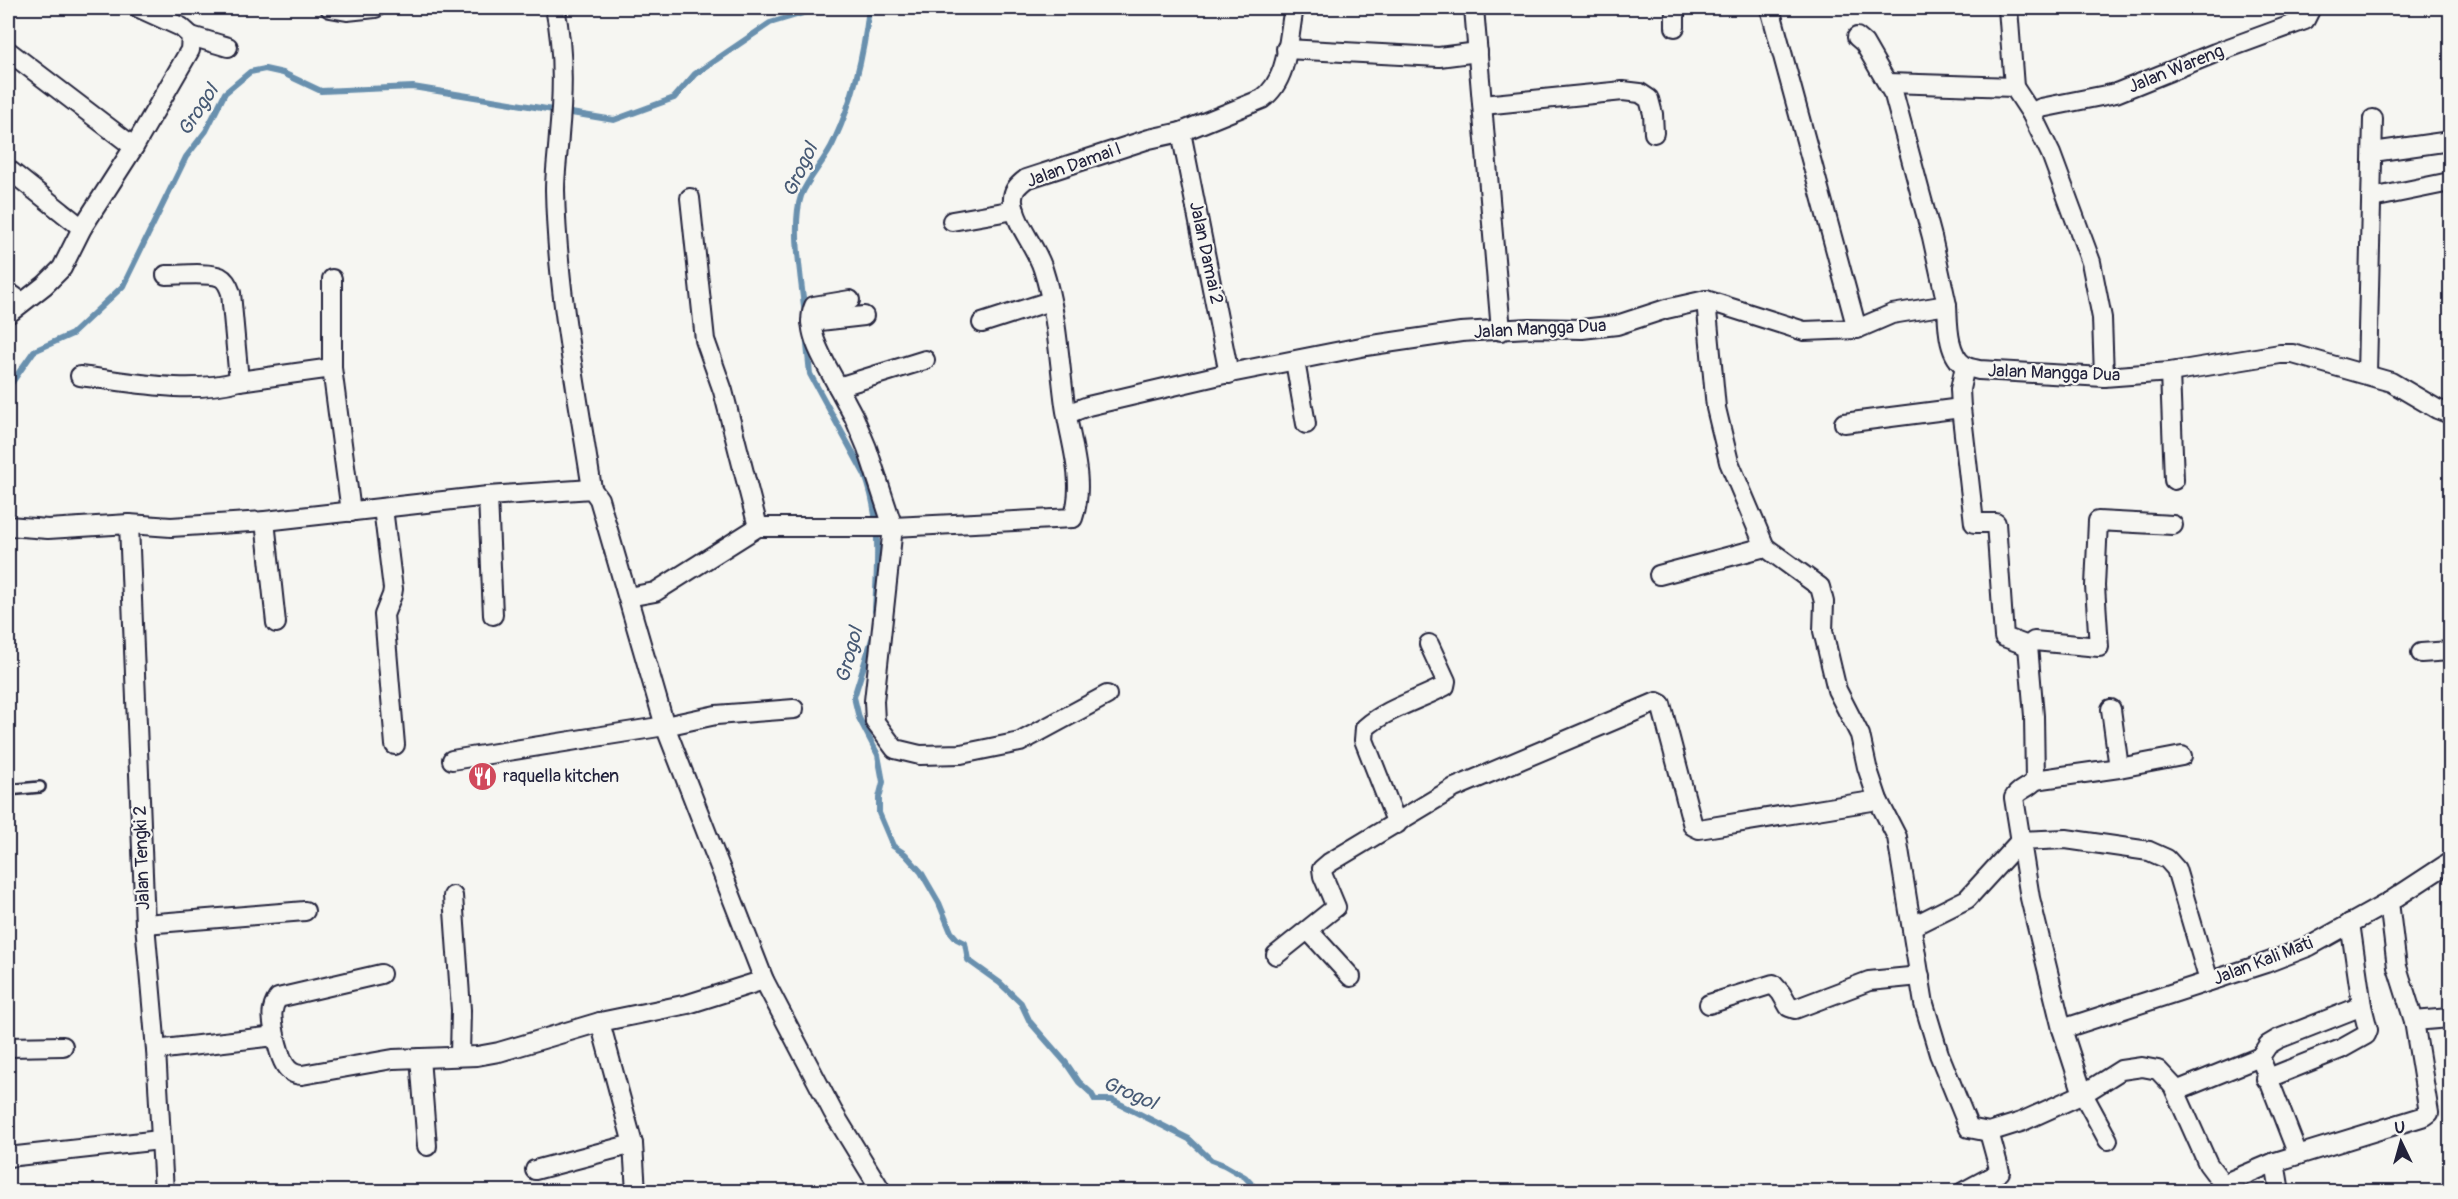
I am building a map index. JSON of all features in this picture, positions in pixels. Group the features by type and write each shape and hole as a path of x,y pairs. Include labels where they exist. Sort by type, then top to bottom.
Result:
{"street":[{"path":"139,8 181,27 191,36 228,47"},
{"path":"330,8 346,11 375,8"},
{"path":"555,8 559,25 561,96 555,189 566,330 592,489 599,499 665,726 764,980 833,1112 882,1191"},
{"path":"1181,132 1270,94 1282,73 1294,8"},
{"path":"1474,8 1501,331"},
{"path":"1675,8 1675,27"},
{"path":"1770,8 1857,329"},
{"path":"2008,8 2014,87 2031,113 2051,154 2091,262 2102,318 2104,376"},
{"name":"Jalan Wareng","path":"2031,113 2127,89 2305,20 2311,8"},
{"path":"8,314 15,297 62,267 82,228 134,147 190,50 191,36"},
{"name":"Jalan Mangga Dua","path":"1857,37 1864,43 1894,95 1932,237 1947,305 1948,335 1958,358 1965,366 1979,370 2104,376 2170,372 2293,354 2391,382 2437,409 2451,414"},
{"path":"1286,49 1439,57 1478,52"},
{"path":"8,51 134,147"},
{"path":"1888,83 2014,87"},
{"path":"1483,105 1623,91 1640,93 1649,99 1654,132"},
{"path":"2367,374 2373,119"},
{"name":"Jalan Damai I","path":"888,526 1073,518 1077,506 1076,474 1052,310 1043,268 1015,210 1014,189 1026,179 1149,139 1181,132"},
{"name":"Jalan Damai 2","path":"1181,132 1229,374"},
{"path":"2373,153 2451,141"},
{"path":"8,169 82,228"},
{"path":"2372,198 2451,182"},
{"path":"690,198 705,340 723,391 758,527"},
{"path":"952,221 1015,210"},
{"path":"166,275 220,277 227,284 231,293 239,381"},
{"path":"332,279 332,368 351,512"},
{"path":"850,300 814,306 811,322 819,348 867,447 888,526 874,722 895,749 920,755 961,754 1020,742 1107,695"},
{"path":"1947,305 1892,314 1857,329 1804,331 1706,300 1716,408 1729,462 1765,547 1820,587 1824,602 1822,631 1838,690 1860,735 1878,800 1897,837 1924,1004 1939,1054 1969,1128 1989,1132 2054,1108 2083,1094 2121,1070 2142,1067 2158,1070 2176,1091 2217,1188 2275,1162 2425,1116 2429,1113 2414,1021 2397,967 2390,902"},
{"name":"Jalan Mangga Dua","path":"1067,414 1088,406 1366,346 1461,332 1529,328 1582,329 1617,325 1666,309 1706,300"},
{"path":"982,323 1052,310"},
{"path":"811,322 864,316"},
{"path":"838,387 926,360"},
{"path":"1295,361 1306,424"},
{"path":"1965,366 1960,389 1960,408 1974,523 1996,523 2004,637 2028,646"},
{"path":"80,376 163,386 224,385 332,368"},
{"path":"2170,372 2174,480"},
{"path":"1844,423 1960,408"},
{"path":"8,526 48,529 129,524 171,527 265,521 488,496 592,489"},
{"path":"488,496 493,615"},
{"path":"384,508 393,589 384,615 395,745"},
{"path":"265,521 276,623"},
{"path":"2028,646 2034,641 2099,647 2095,586 2098,521 2173,525"},
{"name":"Jalan Tengki 2","path":"129,524 145,924 156,1050 164,1191"},
{"path":"628,597 655,592 758,527 888,526"},
{"path":"1659,575 1765,547"},
{"path":"1397,824 1364,740 1365,728 1445,686 1446,681 1429,644"},
{"path":"2028,646 2034,716 2035,780"},
{"path":"2421,653 2451,651"},
{"path":"1276,955 1336,907 1323,876 1322,869 1329,862 1397,824 1454,788 1657,702 1661,704 1693,826 1699,829 1878,800"},
{"path":"452,760 665,726 716,715 794,709"},
{"path":"2111,709 2119,768"},
{"path":"2108,1140 2083,1094 2062,1029 2030,898 2014,798 2035,780 2182,756"},
{"path":"1913,926 1967,899 2020,841 2066,838 2149,850 2167,859 2176,869 2209,981"},
{"name":"Jalan Kali Mati","path":"2062,1029 2266,963 2299,950 2390,902 2451,862"},
{"path":"453,896 461,1010 460,1055"},
{"path":"145,924 305,911"},
{"path":"2266,1078 2341,1049 2366,1035 2368,1030 2362,1006 2350,923"},
{"path":"1308,930 1351,977"},
{"path":"381,974 278,998 272,1006 271,1014 275,1036 286,1068 294,1075 302,1076 393,1059 477,1056 499,1052 600,1022 688,1004 764,980"},
{"path":"1708,1004 1773,984 1788,1007 1795,1010 1869,981 1920,976"},
{"path":"2176,1091 2260,1057 2268,1045 2278,1039 2362,1006"},
{"path":"2414,1021 2451,1017"},
{"path":"600,1022 633,1144 636,1191"},
{"path":"156,1050 275,1036"},
{"path":"8,1047 63,1046"},
{"path":"2260,1057 2266,1078 2298,1155"},
{"path":"420,1058 427,1146"},
{"path":"1963,1191 2000,1172 1989,1132"},
{"path":"8,1157 160,1140"},
{"path":"535,1170 633,1144"},
{"path":"2275,1162 2280,1191"}],"lane":[{"path":"8,790 40,787"}],"waterway":[{"name":"Grogol","path":"8,388 34,351 72,334 123,286 186,157 206,131 225,93 250,72 265,69 283,73 321,91 413,87 614,120 674,98 695,74 770,23 820,8"},
{"name":"Grogol","path":"805,315 798,255 798,208 804,189 831,148 847,109 861,59 869,8"},
{"name":"Grogol","path":"806,335 810,374 865,475 870,492 877,542 875,611"},
{"name":"Grogol","path":"873,636 854,697 859,718 878,755 883,782 879,798 879,813 893,846 905,854 921,872 939,903 951,932 965,943 968,960 1000,983 1021,1003 1030,1022 1095,1100 1112,1100 1189,1139 1211,1160 1245,1177 1259,1192"}],"place":[{"name":"raquella kitchen","path":"482,776"}]}
